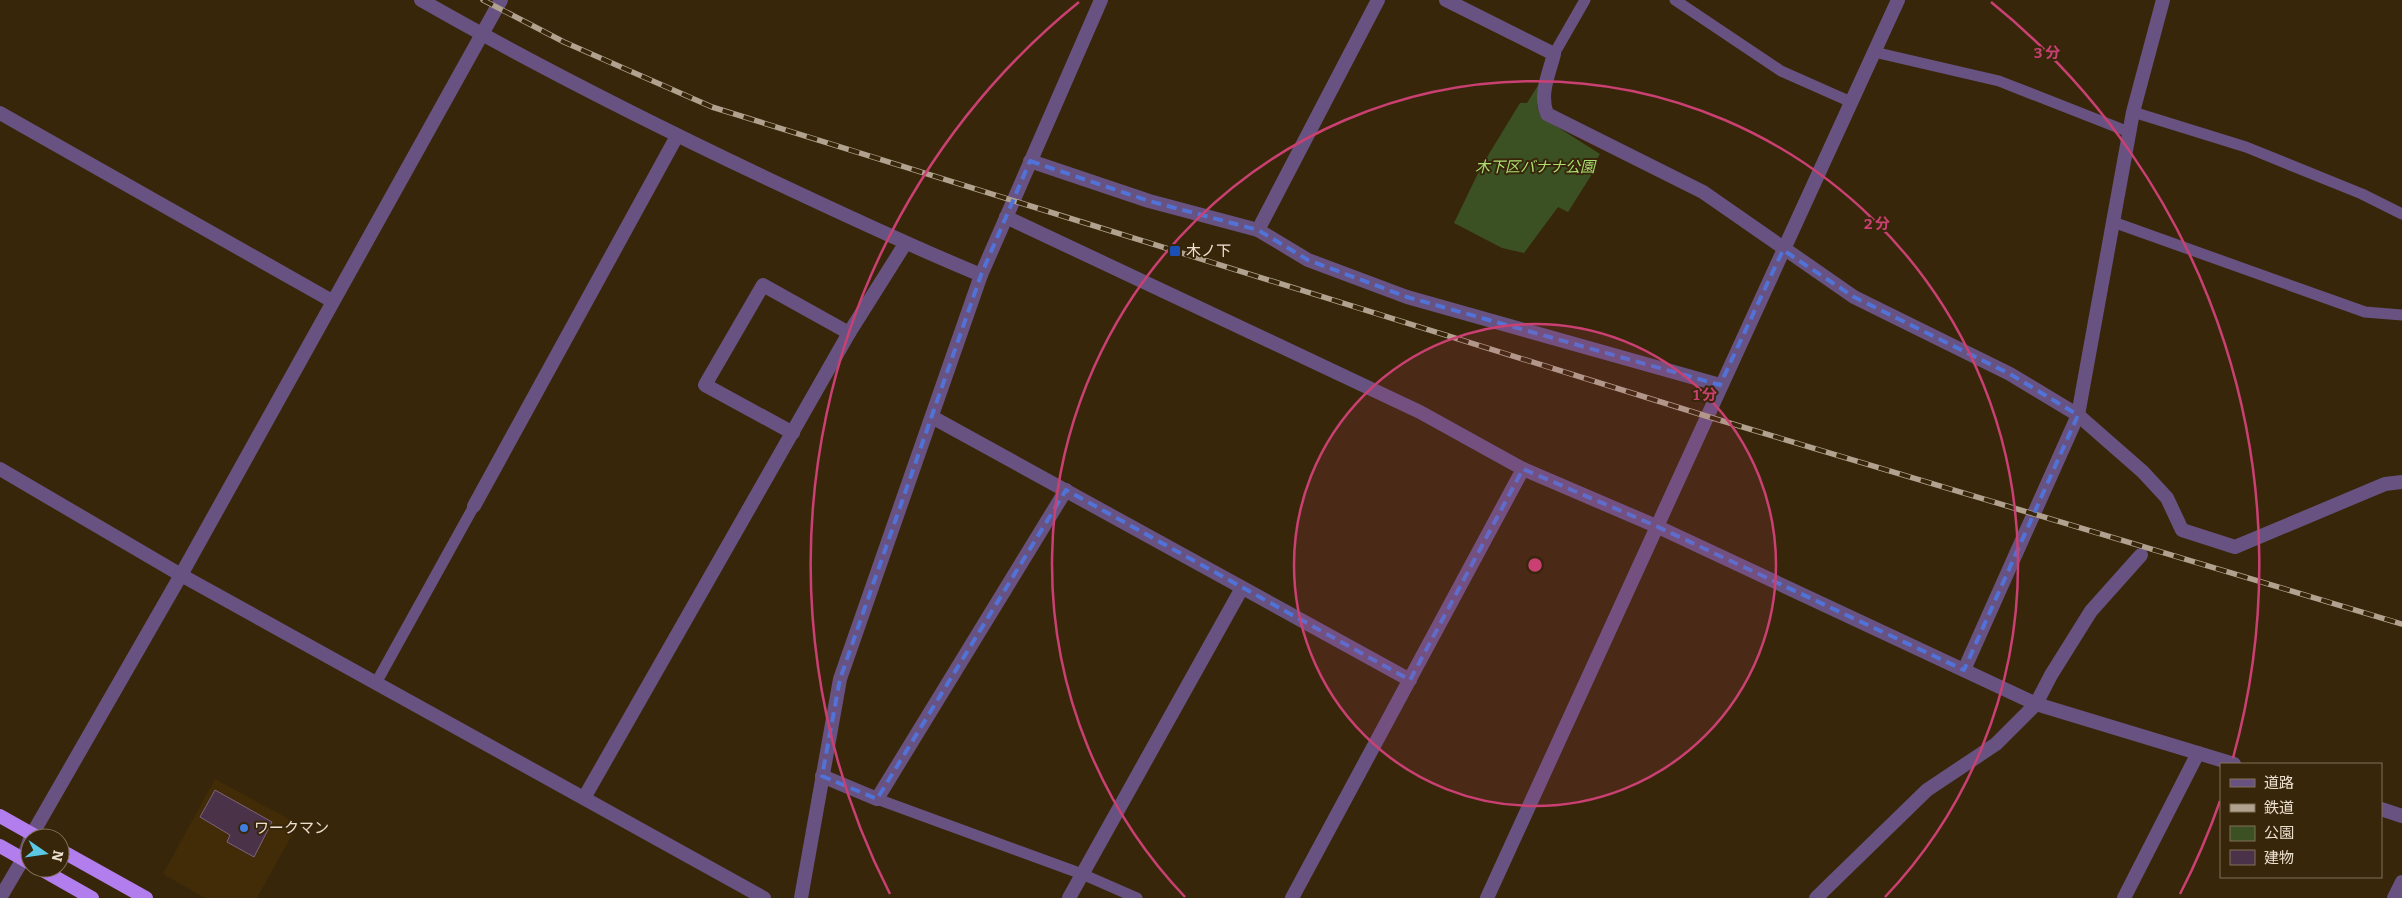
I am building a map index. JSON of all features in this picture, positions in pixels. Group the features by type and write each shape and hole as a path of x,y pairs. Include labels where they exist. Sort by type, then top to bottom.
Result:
{"highway":[{"path":"0,816 20,829"},
{"path":"0,846 20,858"},
{"path":"70,856 146,898"},
{"path":"57,878 92,898"}],"street":[{"path":"421,0 483,35 677,136 905,244 981,275"},
{"path":"38,828 501,0"},
{"path":"801,898 840,680 981,275 1101,0"},
{"path":"1258,230 1378,0"},
{"path":"1446,0 1554,54 1544,92 1543,103 1547,114 1703,192 1783,250 1854,297 2010,374 2078,415 2143,472 2167,498 2182,530 2235,547 2386,484 2402,482"},
{"path":"1487,898 1720,385 1898,0"},
{"path":"1964,670 2078,415 2133,112 2163,0"},
{"path":"0,113 332,301"},
{"path":"474,506 677,136"},
{"path":"1030,161 1149,201 1258,230 1308,260 1407,297 1720,385"},
{"path":"1006,217 1420,412 1524,469 1656,526 2036,704 2231,763"},
{"path":"584,798 849,333 905,244"},
{"path":"793,433 705,385 763,285 849,333"},
{"path":"932,417 1410,680"},
{"path":"0,469 181,575 764,898"},
{"path":"1292,898 1524,469"},
{"path":"822,776 877,798 1066,490"},
{"path":"1816,898 1927,790 1996,744 2036,704 2050,675 2091,611 2141,555"},
{"path":"1069,898 1242,588"},
{"path":"2124,898 2198,753"},
{"path":"2382,809 2402,816"},
{"path":"0,898 20,870"},
{"path":"2394,898 2402,882"}],"lane":[{"path":"1554,54 1586,0"},
{"path":"1675,0 1781,71 1851,102"},
{"path":"1874,52 1999,81 2129,132"},
{"path":"2133,112 2246,147 2362,194 2402,214"},
{"path":"2113,222 2365,312 2402,315"},
{"path":"376,683 474,506"},
{"path":"877,798 1082,874 1137,898"}],"highlighted area":[{"path":"1030,161 1149,201 1258,230 1308,260 1407,297 1720,385 1783,250 1854,297 2010,374 2078,415 1964,670 1656,526 1523,469 1410,680 1066,490 877,799 822,776 840,679 981,275"}],"shaded area":[{"path":"215,779 298,824 257,898 205,898 163,874"}],"green space":[{"name":"木下区バナナ公園","path":"1545,74 1537,105 1540,116 1600,154 1589,172 1592,174 1568,212 1558,207 1524,253 1502,248 1454,223 1481,167 1520,103 1527,103"}],"building":[{"name":"ワークマン","path":"215,790 272,822 254,857 227,842 230,835 200,817"}],"railway":[{"path":"483,0 564,42 712,107 1706,416 2402,624"}],"place":[{"name":"木ノ下","path":"1175,251"},
{"name":"ワークマン","path":"244,828"}]}
